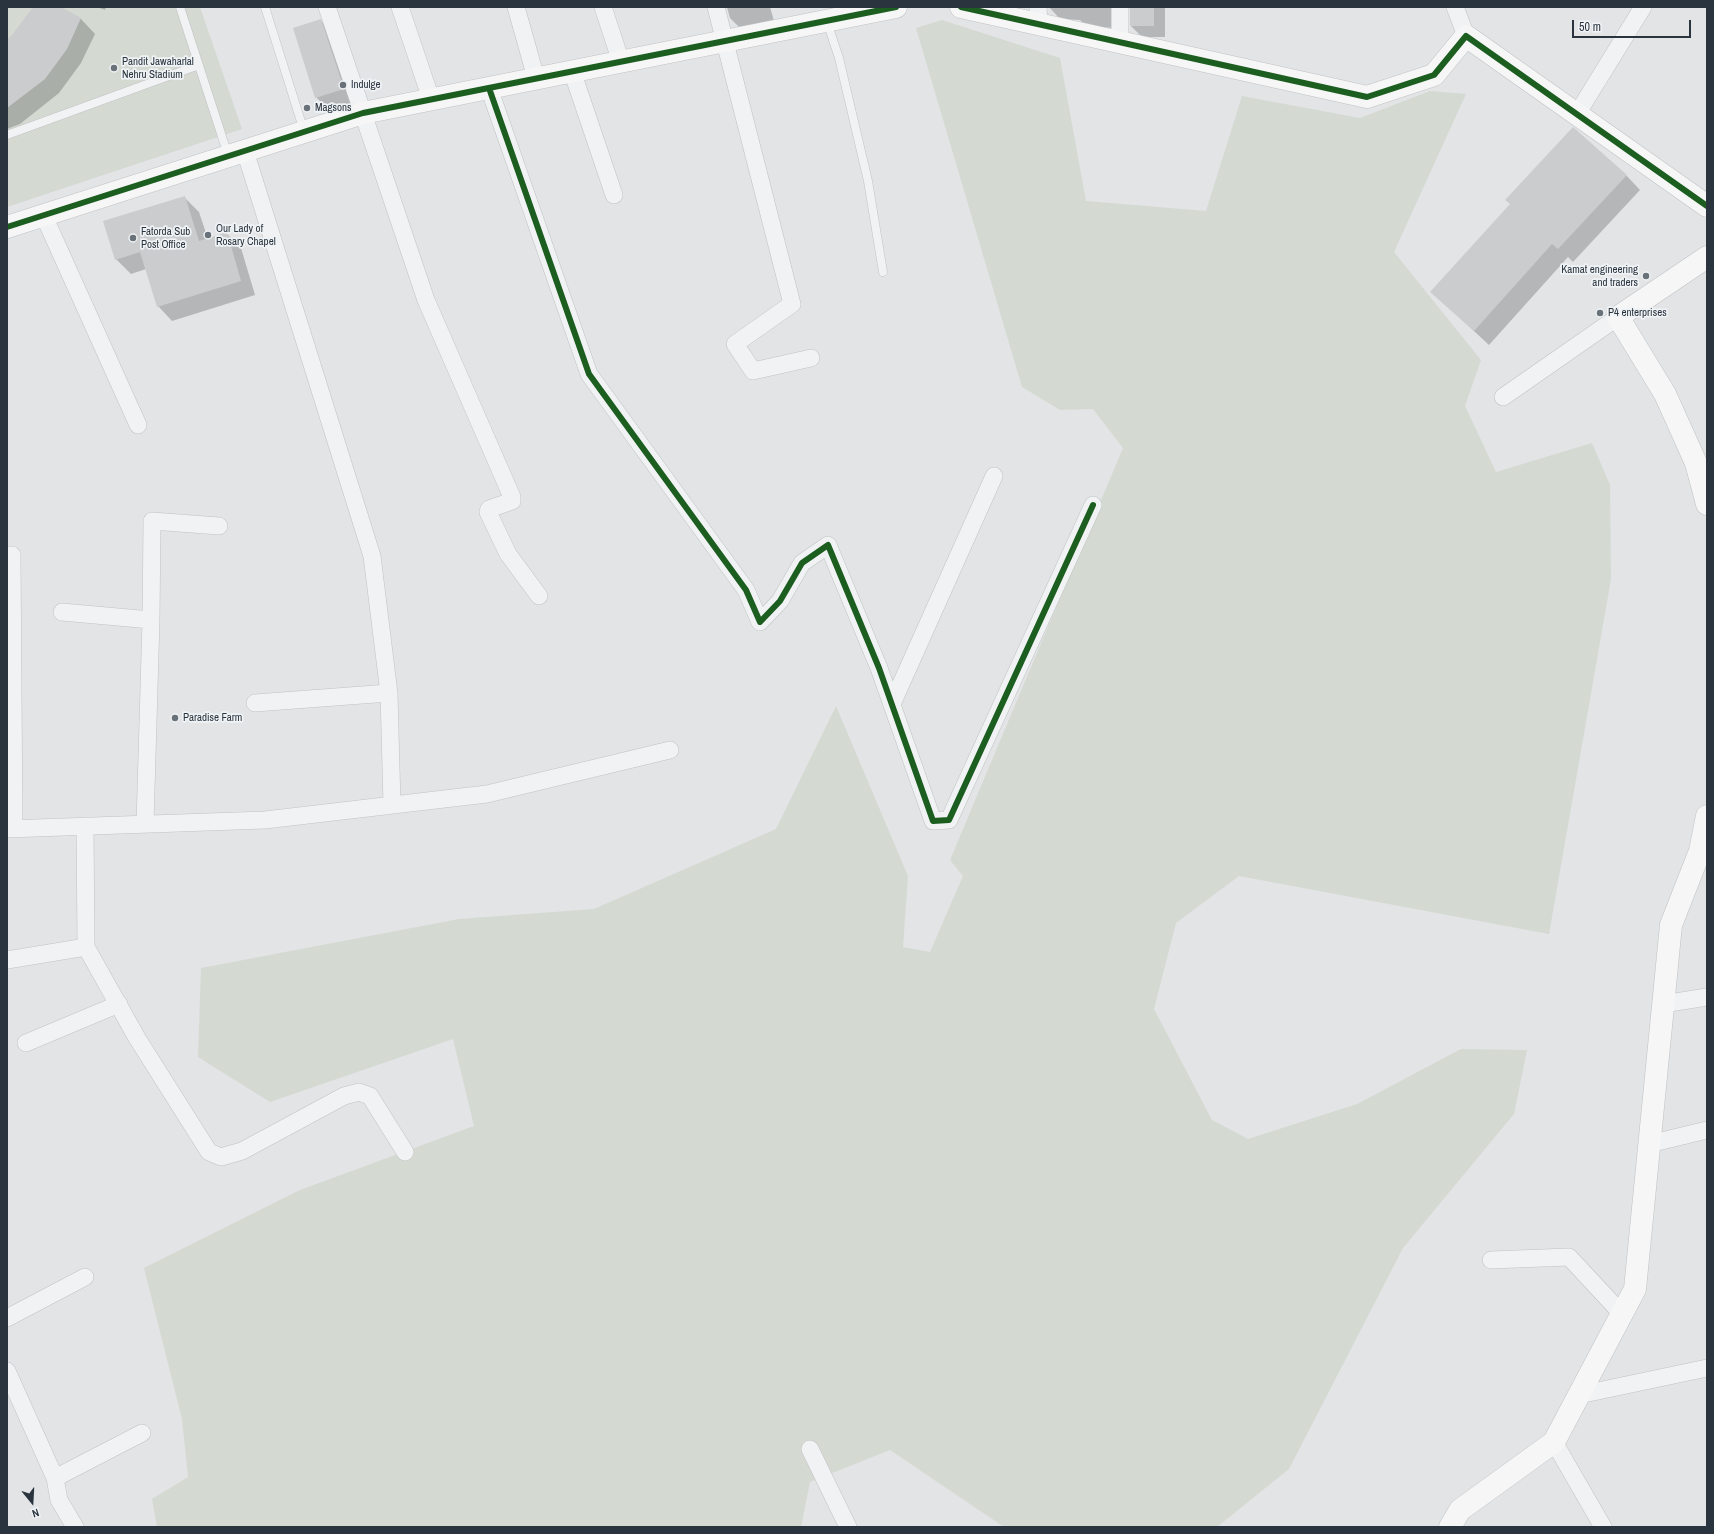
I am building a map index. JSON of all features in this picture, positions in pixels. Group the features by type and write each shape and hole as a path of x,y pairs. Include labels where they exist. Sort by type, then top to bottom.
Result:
{"street":[{"path":"327,7 426,300 512,497 512,501 489,509 488,512 508,554 539,596"},
{"path":"400,7 431,99"},
{"path":"516,7 536,78"},
{"path":"603,7 621,62"},
{"path":"716,7 792,304 735,344 753,371 810,358"},
{"path":"7,227 363,113 827,21 863,10 896,7"},
{"path":"961,7 1039,16 1120,42 1367,97 1434,75 1466,36"},
{"path":"1120,7 1120,42"},
{"path":"1455,7 1466,36 1707,206"},
{"path":"1577,114 1643,7"},
{"path":"572,71 614,195"},
{"path":"489,88 589,374 746,590 760,622 780,601 802,563 828,546 892,704 933,821 949,820 1093,505"},
{"path":"237,154 372,556 388,693 392,806"},
{"path":"44,216 138,425"},
{"path":"1503,397 1707,257"},
{"path":"1618,317 1665,394 1696,463 1707,504"},
{"path":"892,704 994,476"},
{"path":"145,824 151,620 152,521 219,526"},
{"path":"7,555 12,555 10,613 11,828 265,820 392,806 487,794 670,750"},
{"path":"62,612 151,620"},
{"path":"255,703 388,693"},
{"path":"1450,1527 1460,1510 1554,1442 1635,1290 1671,925 1703,851 1707,816"},
{"path":"85,826 86,947 137,1038 208,1152 221,1157 242,1151 344,1096 359,1092 370,1096 405,1152"},
{"path":"7,960 86,947"},
{"path":"1663,1004 1707,997"},
{"path":"26,1043 119,1004"},
{"path":"1649,1144 1707,1130"},
{"path":"1491,1260 1569,1257 1622,1314"},
{"path":"7,1318 85,1277"},
{"path":"1579,1395 1707,1368"},
{"path":"7,1371 55,1478 59,1500 75,1527"},
{"path":"55,1478 142,1432"},
{"path":"1554,1442 1603,1527"},
{"path":"810,1450 848,1527"}],"lane":[{"path":"180,7 199,65 237,154"},
{"path":"265,7 304,132"},
{"path":"827,21 839,58 868,181 883,272"},
{"path":"7,135 199,65"}],"shaded area":[{"name":"Pandit Jawaharlal Nehru Stadium","path":"7,7 200,7 242,129 7,207"},
{"path":"942,20 1060,58 1086,201 1206,211 1242,96 1360,118 1430,91 1466,94 1394,252 1481,360 1465,406 1496,472 1592,443 1610,485 1611,579 1549,934 1239,876 1176,923 1154,1009 1212,1120 1248,1139 1357,1104 1461,1049 1527,1050 1514,1114 1403,1248 1289,1469 1217,1527 1004,1527 890,1450 810,1482 801,1527 157,1527 152,1499 188,1477 182,1419 144,1268 300,1190 474,1126 453,1039 270,1102 198,1057 201,968 459,919 594,909 776,829 836,706 908,876 903,947 930,952 963,876 950,860 1123,448 1093,409 1060,410 1022,387 916,28"}],"building":[{"path":"33,7 61,7 81,18 67,49 45,79 7,108 7,40"},
{"path":"1130,7 1154,7 1154,26 1130,26"},
{"path":"321,19 344,89 315,98 293,28"},
{"path":"1573,127 1627,175 1558,249 1552,244 1474,331 1430,292 1510,204 1505,200"},
{"path":"185,196 199,241 227,232 241,281 157,307 140,252 115,260 103,221"}],"cycle path":[{"path":"7,227 363,113 896,7"},
{"path":"961,7 1367,97 1434,75 1466,36 1707,206"},
{"path":"489,88 589,374 746,590 760,622 780,601 802,563 828,545 879,668 933,821 949,820 1093,505"}],"place":[{"name":"Pandit Jawaharlal Nehru Stadium","path":"114,68"},
{"name":"Indulge","path":"343,85"},
{"name":"Magsons","path":"307,108"},
{"name":"Our Lady of Rosary Chapel","path":"208,235"},
{"name":"Fatorda Sub Post Office","path":"133,238"},
{"name":"Kamat engineering and traders","path":"1646,276"},
{"name":"P4 enterprises","path":"1600,313"},
{"name":"Paradise Farm","path":"175,718"}]}
